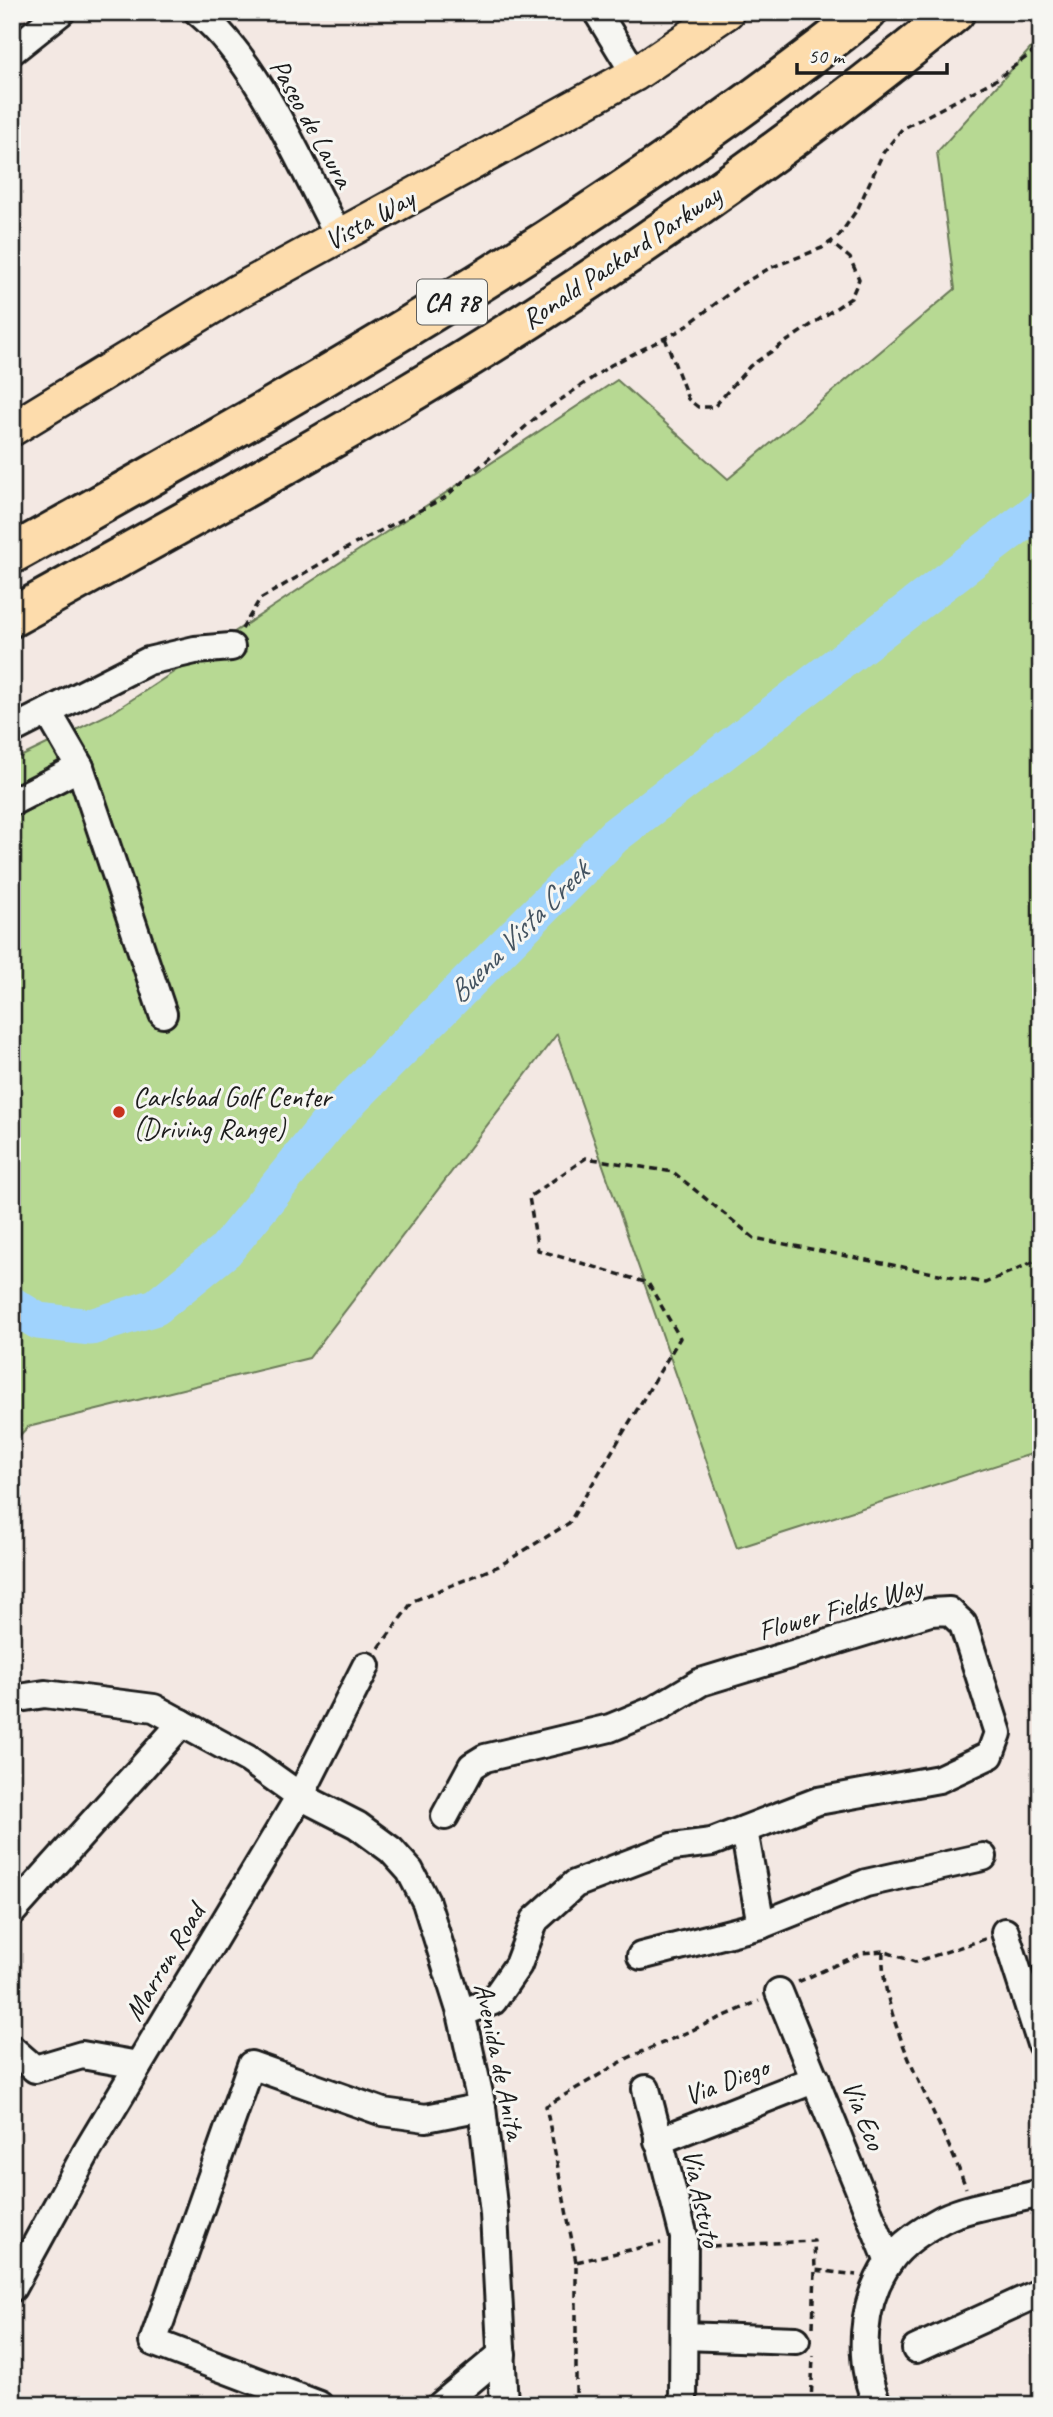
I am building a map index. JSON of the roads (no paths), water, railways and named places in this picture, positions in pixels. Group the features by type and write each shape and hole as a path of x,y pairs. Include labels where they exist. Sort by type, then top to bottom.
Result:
{"highway":[{"name":"Ronald Packard Parkway","path":"12,554 274,408 433,314 664,164 867,12"},
{"name":"Ronald Packard Parkway","path":"12,617 268,473 529,319 775,153 955,12"}],"main road":[{"name":"Vista Way","path":"12,429 235,293 635,75 727,12"}],"street":[{"path":"12,51 61,12"},
{"name":"Paseo de Laura","path":"198,12 214,25 250,72 339,236"},
{"path":"597,12 635,75"},
{"path":"12,730 148,661 195,650 231,648"},
{"path":"48,712 80,767 163,1014"},
{"path":"12,802 80,767"},
{"name":"Flower Fields Way","path":"445,1816 472,1766 485,1758 610,1728 656,1709 701,1682 930,1612 949,1611 963,1624 998,1733 990,1755 939,1779 818,1801 712,1842 673,1847 575,1884 535,1920 518,1965 494,2001 461,2013"},
{"name":"Marron Road","path":"12,2288 86,2151 300,1796 366,1666"},
{"name":"Avenida de Anita","path":"12,1699 45,1694 154,1708 248,1759 300,1796 357,1825 391,1850 410,1871 426,1902 461,2013 482,2107 494,2214 504,2405"},
{"path":"12,1912 182,1723"},
{"path":"744,1830 761,1925"},
{"path":"641,1956 761,1925 866,1883 983,1857"},
{"path":"1005,1932 1041,2044"},
{"name":"Via Eco","path":"779,1992 888,2262"},
{"path":"12,2049 35,2069 82,2055 138,2065"},
{"path":"319,2405 153,2343 251,2065 383,2112 426,2118 482,2107"},
{"name":"Via Diego","path":"658,2141 816,2079"},
{"name":"Via Astuto","path":"646,2089 684,2237 683,2405"},
{"path":"878,2405 869,2387 865,2338 869,2306 888,2262 912,2237 946,2218 1041,2193"},
{"path":"916,2348 1041,2292"},
{"path":"684,2336 796,2340"},
{"path":"441,2405 502,2354"}],"waterway":[{"name":"Buena Vista Creek","path":"12,1305 38,1321 91,1327 156,1307 225,1251 331,1120 614,836 1041,508"}],"place":[{"name":"Carlsbad Golf Center (Driving Range)","path":"119,1112"}]}
